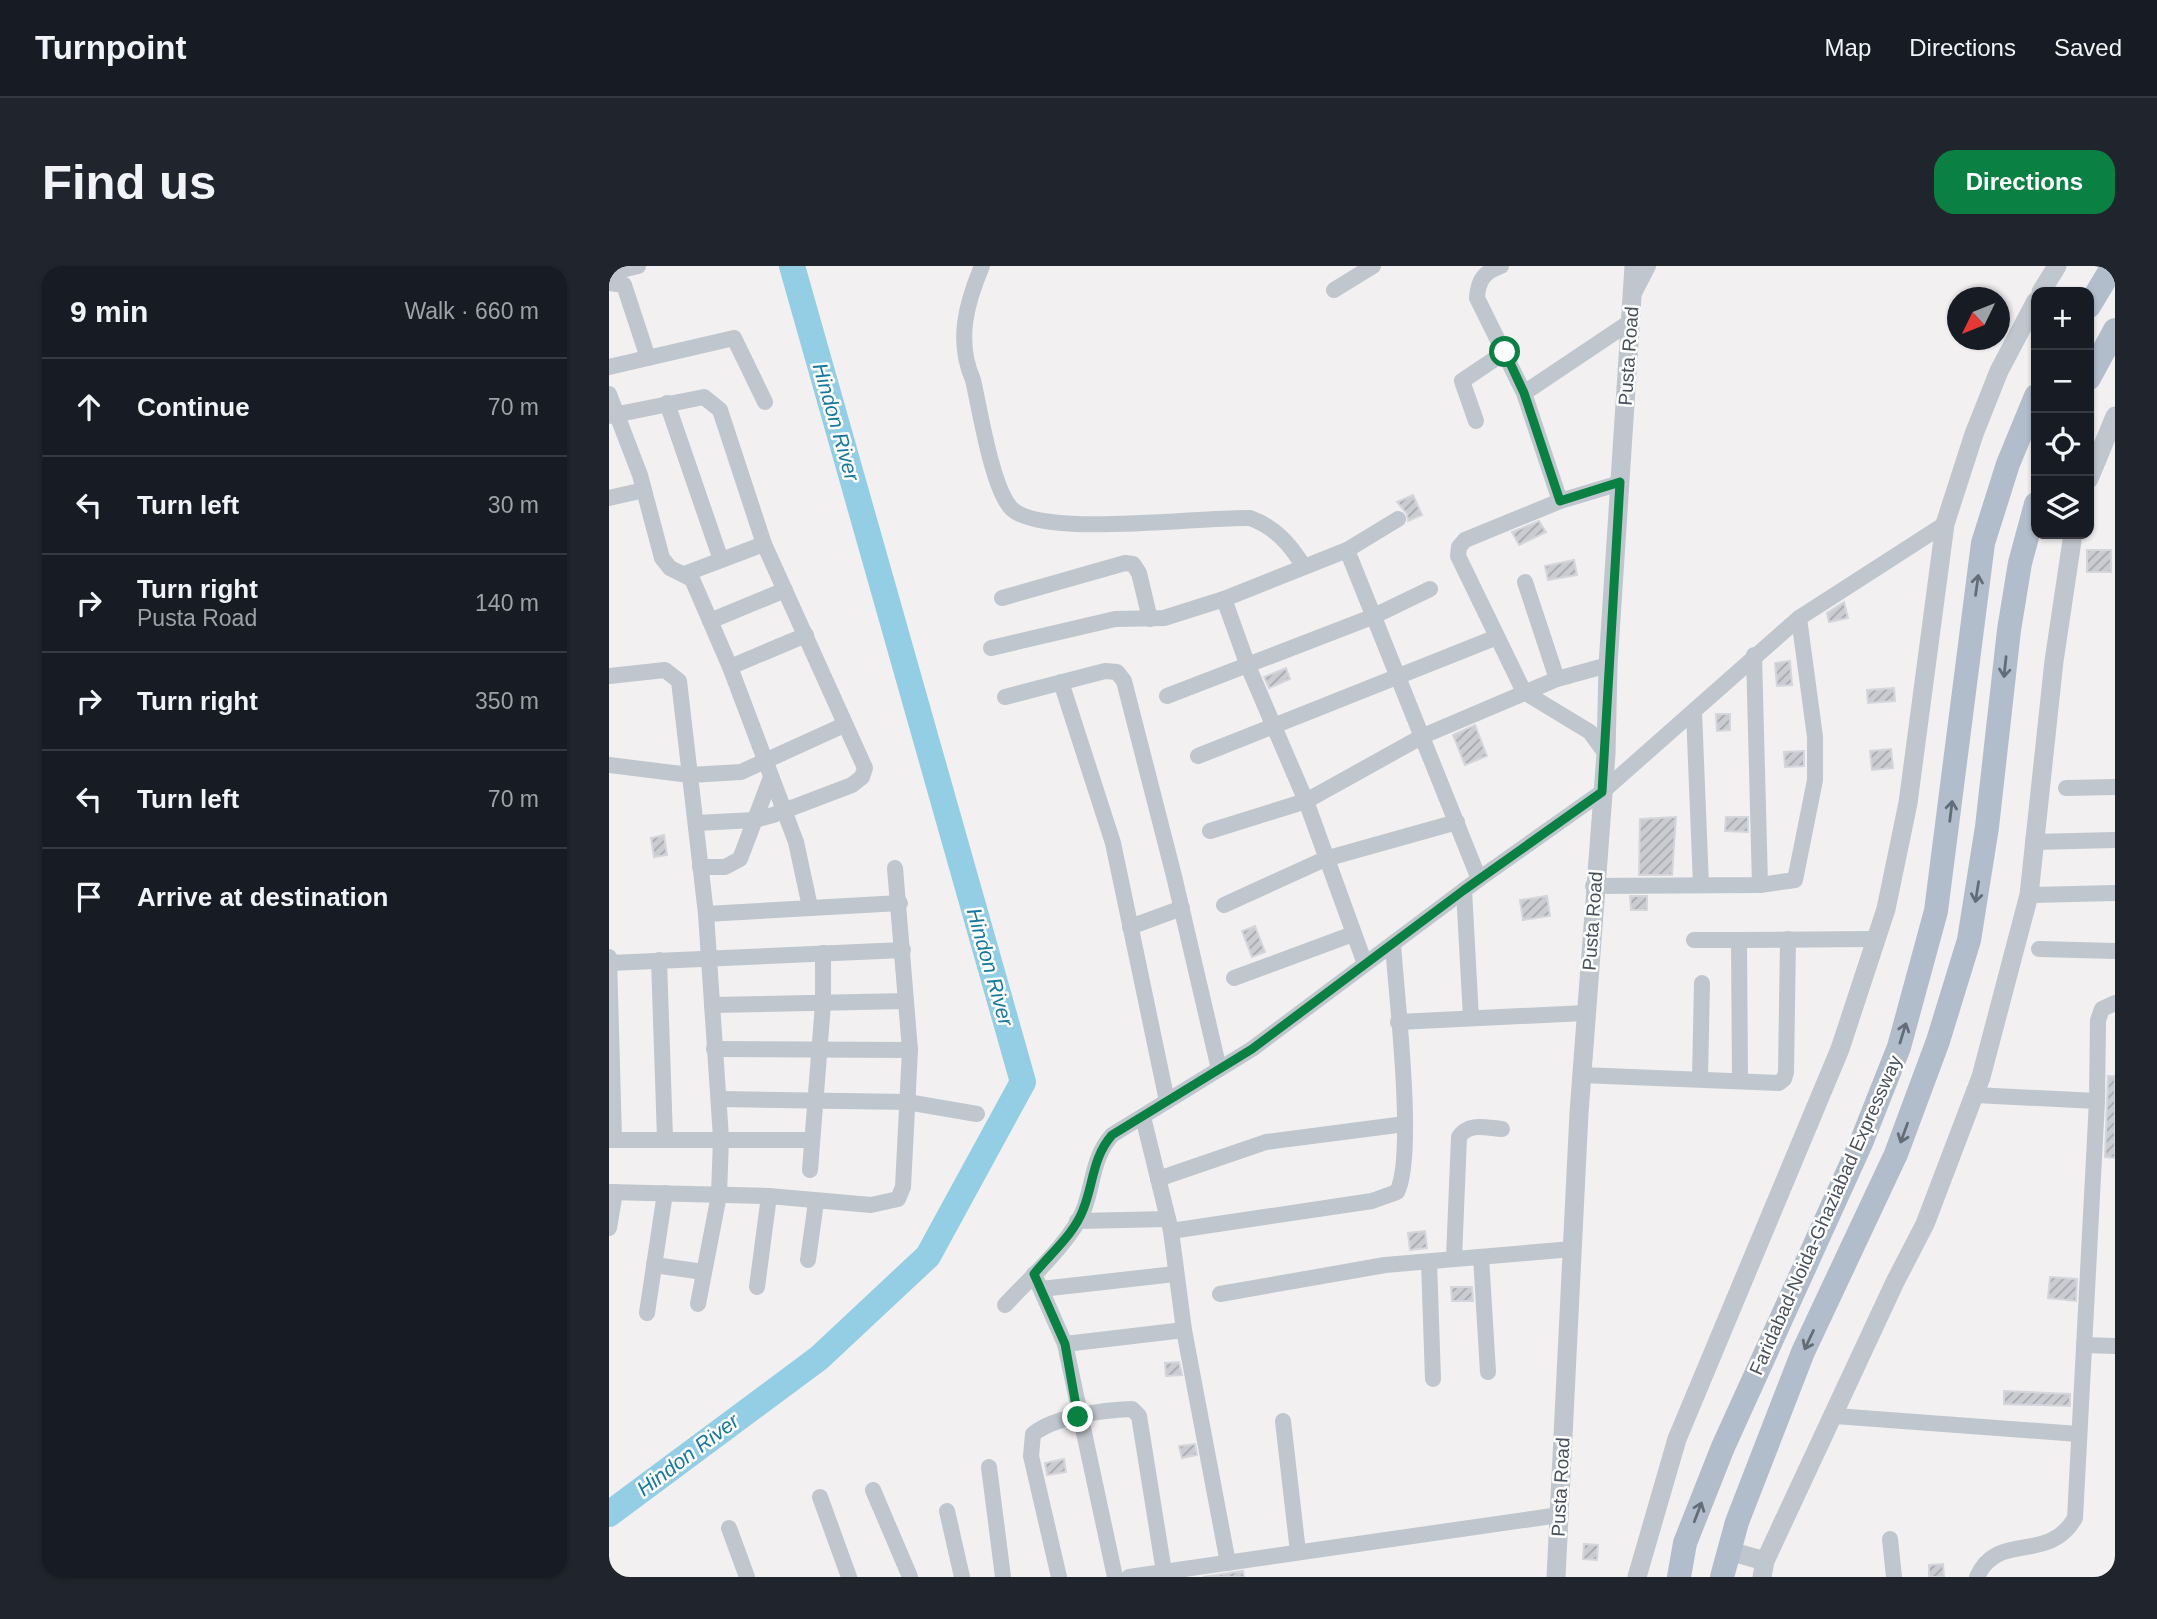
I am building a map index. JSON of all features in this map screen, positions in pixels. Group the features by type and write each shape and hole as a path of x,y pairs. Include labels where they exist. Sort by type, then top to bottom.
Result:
{"main road":[{"path":"2094,298 2113,266"},
{"path":"2094,369 2115,330"},
{"name":"Faridabad-Noida-Ghaziabad Expressway","path":"1679,1577 1685,1544 1723,1447 1861,1143 1903,1034 1937,911 1983,543 2008,464 2031,408"},
{"name":"Faridabad-Noida-Ghaziabad Expressway","path":"1722,1577 1737,1522 1803,1352 1896,1154 1938,1041 1969,940 1987,827 2009,630 2020,563 2031,522"}],"street":[{"path":"609,273 638,266"},
{"path":"982,266 965,312 967,366 973,380 1001,494 1013,510 1030,519 1061,525 1250,518 1266,524 1291,546 1304,567"},
{"path":"1334,290 1373,266"},
{"path":"1501,266 1488,271 1478,283 1477,299 1524,393 1560,501"},
{"name":"Pusta Road","path":"1556,1577 1581,1075 1606,754 1608,665 1634,266"},
{"path":"1632,298 1648,266"},
{"path":"2044,287 2057,266"},
{"path":"609,283 624,285 648,358"},
{"path":"1637,1577 1677,1439 1840,1049 1876,939 1898,861 1908,803 1945,524 1974,434 1999,371 2031,310"},
{"path":"1524,393 1630,322"},
{"path":"609,367 734,338 765,402"},
{"path":"1476,421 1462,381 1505,352"},
{"path":"609,394 612,415 645,490 661,558 670,568 687,573 764,544"},
{"path":"612,415 704,397 720,410 764,544 865,768 862,777 852,785 783,811 755,820 696,823"},
{"path":"667,403 722,560"},
{"path":"2090,476 2115,416"},
{"path":"609,446 626,442"},
{"path":"1606,754 1590,732 1524,692 1458,556 1459,547 1465,540 1560,501 1620,482"},
{"path":"609,498 645,490"},
{"path":"991,648 1115,619 1164,618 1224,599 1347,550 1398,519"},
{"path":"1005,1305 1077,1221 1084,1209 1100,1149 1112,1135 1252,1049 1464,890 1602,792 1799,618 1945,524"},
{"path":"1730,1551 1764,1569 1895,1282 1925,1224 1975,1095 2029,895 2053,661 2072,539"},
{"path":"1347,550 1372,617 1400,676 1479,879"},
{"path":"1002,598 1125,563 1133,564 1139,573 1150,619"},
{"path":"687,573 730,667 796,842 810,907"},
{"path":"1525,582 1557,679"},
{"path":"1167,696 1372,617 1430,589"},
{"path":"710,621 785,590"},
{"path":"1224,599 1248,666 1305,800 1365,964"},
{"path":"1594,886 1760,885 1795,880 1815,780 1815,737 1799,618"},
{"path":"730,667 806,635"},
{"path":"1198,756 1497,637"},
{"path":"1754,655 1760,885"},
{"path":"1210,831 1305,800 1423,736 1557,679 1608,665"},
{"path":"609,676 666,670 673,673 678,681 706,914 721,1138 719,1195 698,1304"},
{"path":"1005,697 1105,671 1117,672 1124,681 1182,908 1219,1069"},
{"path":"1062,682 1104,810 1167,1101"},
{"path":"1695,712 1701,886"},
{"path":"609,765 690,775 741,772 844,725"},
{"path":"701,867 725,867 740,859 771,777"},
{"path":"2066,788 2115,787"},
{"path":"1224,905 1325,859 1457,822"},
{"path":"2033,842 2115,840"},
{"path":"609,1228 612,1192 769,1196 871,1205 898,1199 903,1187 910,1050 900,903 895,868"},
{"path":"1464,890 1471,1018"},
{"path":"2029,895 2115,893"},
{"path":"706,914 900,903"},
{"path":"1130,927 1182,908"},
{"path":"1234,978 1353,934"},
{"path":"1581,1075 1740,1080 1771,1084 1784,1080 1789,939"},
{"path":"1694,940 1876,939"},
{"path":"1739,940 1740,1080"},
{"path":"1077,1221 1169,1225 1387,1198 1398,1192 1404,1179 1405,1124 1393,944"},
{"path":"2039,949 2115,951"},
{"path":"610,963 903,950"},
{"path":"810,1170 823,1004 823,953"},
{"path":"609,957 611,1140 811,1140"},
{"path":"659,960 665,1138"},
{"path":"1700,1079 1702,983"},
{"path":"712,1005 906,1001"},
{"path":"1977,1577 1986,1562 2000,1552 2050,1543 2066,1533 2075,1518 2097,1101 2098,1020 2102,1009 2115,1003"},
{"path":"1398,1022 1585,1013"},
{"path":"714,1049 910,1050"},
{"path":"1975,1095 2097,1101"},
{"path":"719,1099 907,1102 977,1114"},
{"path":"1143,1117 1169,1225 1184,1331 1228,1563"},
{"path":"1158,1179 1266,1143 1405,1124"},
{"path":"1454,1258 1459,1137 1464,1129 1472,1127 1502,1129"},
{"path":"647,1313 665,1193"},
{"path":"757,1287 769,1196"},
{"path":"807,1261 815,1202"},
{"path":"1220,1294 1385,1265 1572,1249"},
{"path":"1481,1257 1488,1372"},
{"path":"1429,1262 1433,1378"},
{"path":"654,1265 704,1272"},
{"path":"1034,1274 1065,1344 1078,1417 1115,1577"},
{"path":"1041,1289 1175,1274"},
{"path":"1065,1344 1184,1331"},
{"path":"2084,1345 2115,1346"},
{"path":"1059,1577 1030,1444 1033,1434 1040,1428 1078,1417 1132,1409 1139,1416 1156,1574"},
{"path":"1835,1416 2078,1434"},
{"path":"1283,1421 1298,1552"},
{"path":"989,1467 1003,1577"},
{"path":"873,1490 910,1577"},
{"path":"820,1497 849,1577"},
{"path":"947,1511 962,1577"},
{"path":"1129,1577 1559,1515"},
{"path":"729,1528 747,1577"},
{"path":"1890,1539 1894,1577"}],"building":[{"path":"1413,495 1422,515 1408,521 1407,514 1397,502"},
{"path":"1539,521 1546,532 1519,545 1512,532"},
{"path":"2087,550 2111,550 2111,572 2087,572"},
{"path":"1574,560 1577,575 1548,580 1545,566"},
{"path":"1844,602 1848,618 1829,622 1827,613"},
{"path":"1790,661 1792,685 1777,686 1775,663"},
{"path":"1286,668 1290,679 1269,688 1264,677"},
{"path":"1894,688 1895,701 1868,703 1867,690"},
{"path":"1716,714 1730,714 1730,730 1717,731"},
{"path":"1475,725 1487,756 1465,765 1453,735"},
{"path":"1891,749 1893,768 1872,770 1870,751"},
{"path":"1804,751 1804,766 1785,767 1784,752"},
{"path":"1676,817 1672,875 1639,875 1640,819"},
{"path":"1726,817 1748,817 1748,832 1725,831"},
{"path":"664,835 667,855 654,857 651,838"},
{"path":"1547,896 1550,916 1523,920 1520,900"},
{"path":"1630,896 1647,896 1647,910 1631,910"},
{"path":"1255,926 1265,952 1252,957 1242,931"},
{"path":"2108,1076 2115,1076 2115,1158 2105,1157"},
{"path":"1425,1231 1427,1248 1410,1250 1408,1233"},
{"path":"2050,1277 2077,1279 2076,1301 2048,1298"},
{"path":"1451,1287 1472,1287 1473,1301 1452,1301"},
{"path":"1179,1362 1182,1375 1166,1376 1165,1363"},
{"path":"2004,1391 2070,1394 2070,1406 2004,1404"},
{"path":"1195,1444 1197,1455 1182,1458 1179,1446"},
{"path":"1064,1459 1066,1472 1047,1475 1045,1463"},
{"path":"1584,1544 1598,1545 1597,1560 1583,1559"},
{"path":"1943,1564 1944,1577 1929,1577 1929,1565"},
{"path":"1243,1571 1244,1577 1203,1577 1229,1573"}],"waterway":[{"name":"Hindon River","path":"609,1514 819,1358 928,1256 1023,1082 792,266"}],"route":[{"path":"1078,1417 1065,1344 1034,1274 1074,1227 1084,1209 1100,1149 1112,1135 1252,1049 1464,890 1602,792 1620,482 1560,501 1524,393 1505,352"}]}
